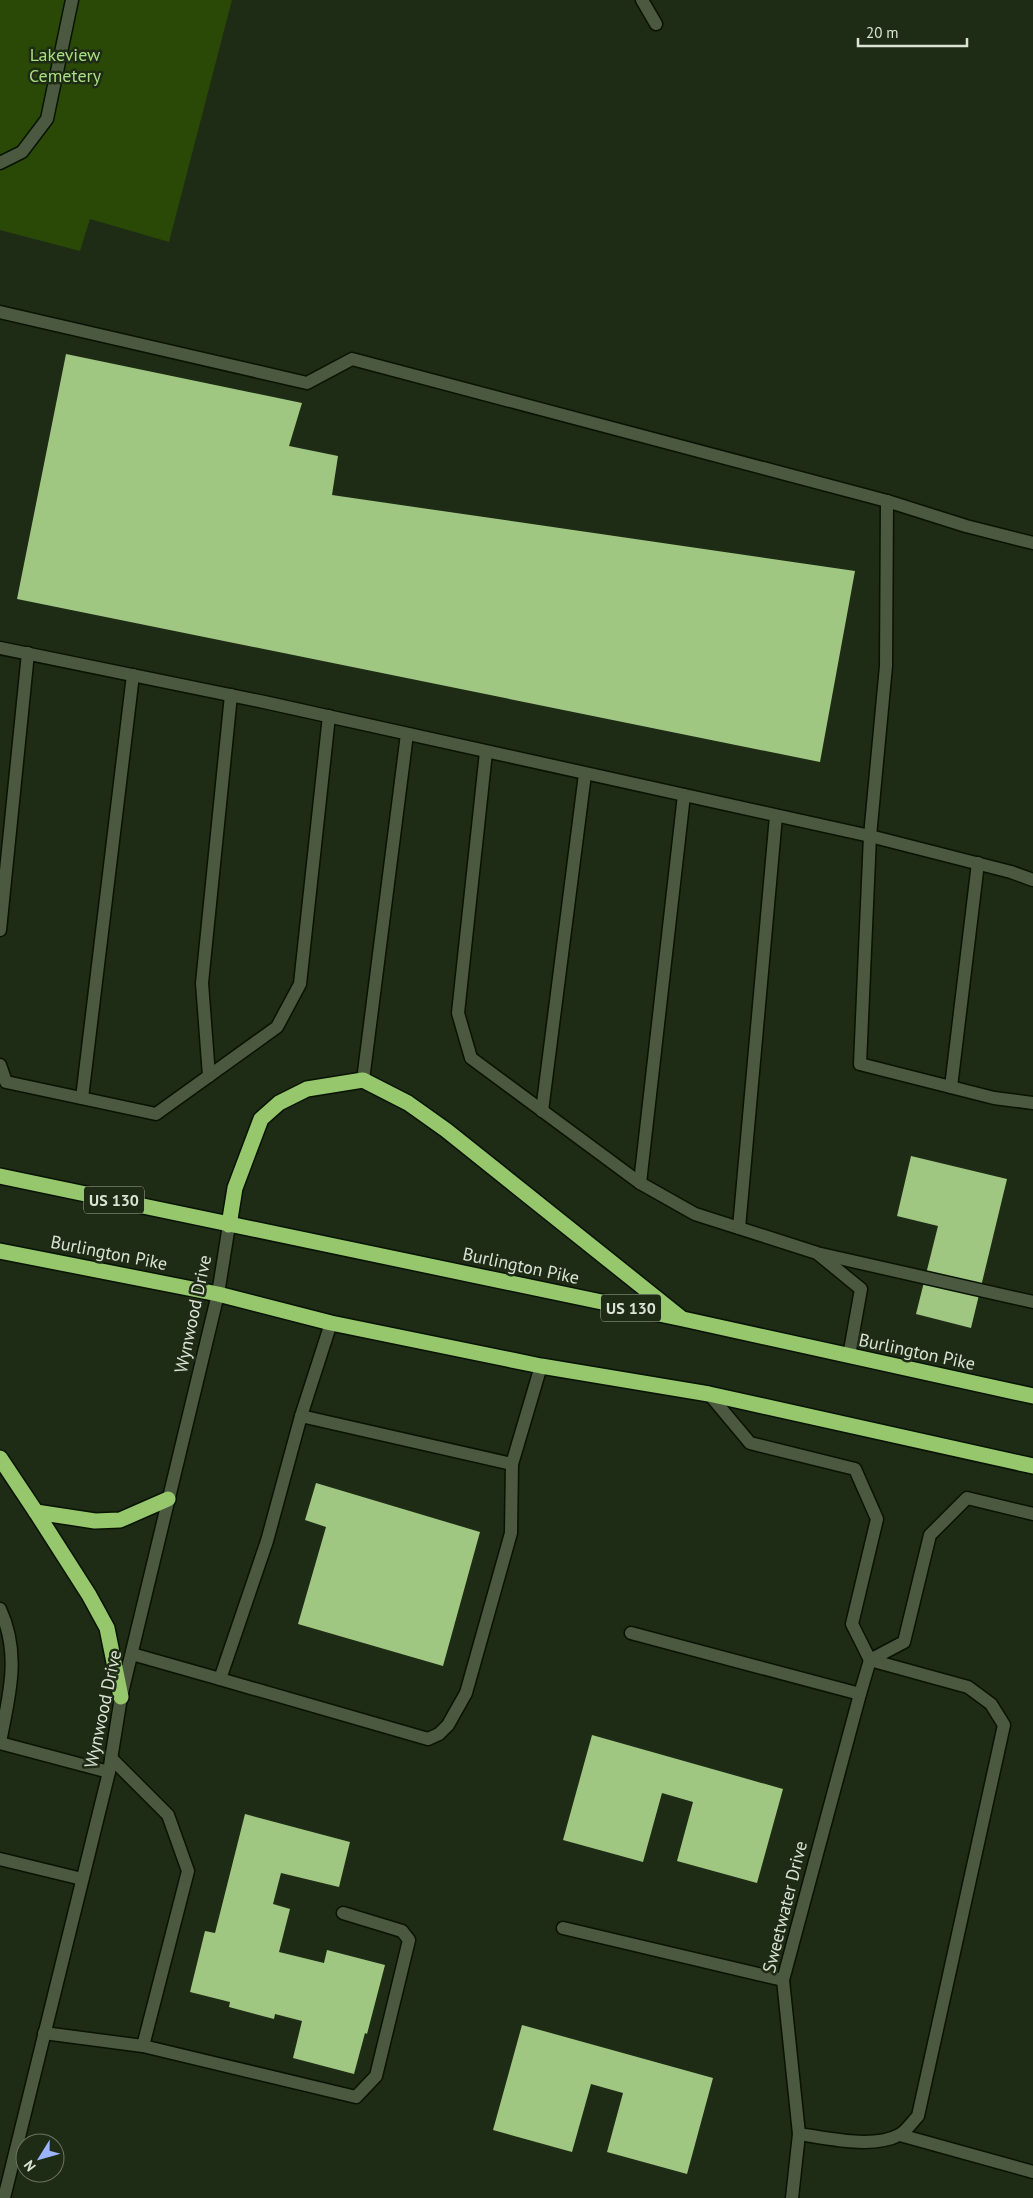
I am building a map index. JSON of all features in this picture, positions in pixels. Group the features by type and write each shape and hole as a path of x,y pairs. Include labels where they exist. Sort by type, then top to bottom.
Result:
{"highway":[{"path":"228,1224 235,1188 261,1119 279,1103 306,1089 364,1080 408,1103 446,1130 683,1319"},
{"name":"Burlington Pike","path":"0,1176 683,1319 1033,1396"},
{"name":"Burlington Pike","path":"0,1251 218,1294 331,1323 541,1366 709,1394 1033,1466"},
{"path":"0,1458 89,1595 107,1628 121,1697"},
{"path":"36,1512 94,1521 120,1520 168,1500"}],"street":[{"path":"0,163 22,152 47,119 72,0"},
{"path":"642,0 656,24"},
{"path":"0,312 307,383 352,360 887,501 966,526 1033,543"},
{"path":"887,501 886,666 870,836 860,1064 994,1098 1033,1103"},
{"path":"0,648 329,716 870,836 978,863 1033,880"},
{"path":"0,930 28,654"},
{"path":"82,1098 132,675"},
{"path":"209,1076 202,983 231,695"},
{"path":"0,1065 6,1082 156,1114 277,1027 300,984 329,716"},
{"path":"364,1080 407,734"},
{"path":"486,752 458,1013 471,1058 640,1183 695,1214 818,1253 1033,1302"},
{"path":"542,1111 585,774"},
{"path":"640,1183 684,795"},
{"path":"739,1228 776,816"},
{"path":"951,1087 978,863"},
{"name":"Wynwood Drive","path":"3,2194 109,1772 121,1697 218,1294 228,1224"},
{"path":"818,1253 861,1289 849,1356"},
{"path":"220,1679 267,1541 301,1416 331,1323"},
{"path":"132,1654 428,1739 439,1734 448,1725 466,1693 511,1533 512,1464 541,1366"},
{"path":"709,1394 750,1442 856,1469 877,1518 852,1624 870,1660 968,1686 991,1704 1004,1725 918,2116 900,2135 879,2141 842,2140 799,2134"},
{"path":"301,1416 512,1464"},
{"path":"870,1660 904,1642 930,1535 967,1498 1033,1514"},
{"path":"0,1609 5,1620 12,1657 12,1684 0,1743 109,1772"},
{"path":"631,1633 860,1694"},
{"name":"Sweetwater Drive","path":"792,2198 799,2134 783,1980 870,1660"},
{"path":"111,1758 168,1815 188,1871 143,2046"},
{"path":"0,1859 82,1879"},
{"path":"44,2033 143,2046 356,2097 376,2076 409,1940 402,1930 343,1913"},
{"path":"564,1928 783,1980"},
{"path":"900,2135 1033,2172"}],"green space":[{"name":"Lakeview Cemetery","path":"0,0 232,0 169,242 90,219 80,251 0,230"}],"building":[{"path":"66,354 302,403 289,446 338,456 332,495 855,571 820,762 17,599"},
{"path":"911,1156 1007,1179 971,1328 916,1314 938,1226 897,1216"},
{"path":"316,1483 480,1532 443,1666 298,1624 326,1527 305,1520"},
{"path":"592,1735 783,1789 757,1883 677,1861 693,1802 662,1793 643,1862 563,1840"},
{"path":"245,1814 350,1842 339,1887 281,1873 273,1904 290,1909 279,1952 324,1963 327,1950 385,1965 367,2034 365,2033 354,2074 293,2058 302,2021 275,2014 274,2019 229,2007 230,2002 190,1992 205,1931 215,1933"},
{"path":"522,2025 713,2078 687,2174 607,2152 623,2093 591,2084 572,2152 493,2130"}]}
